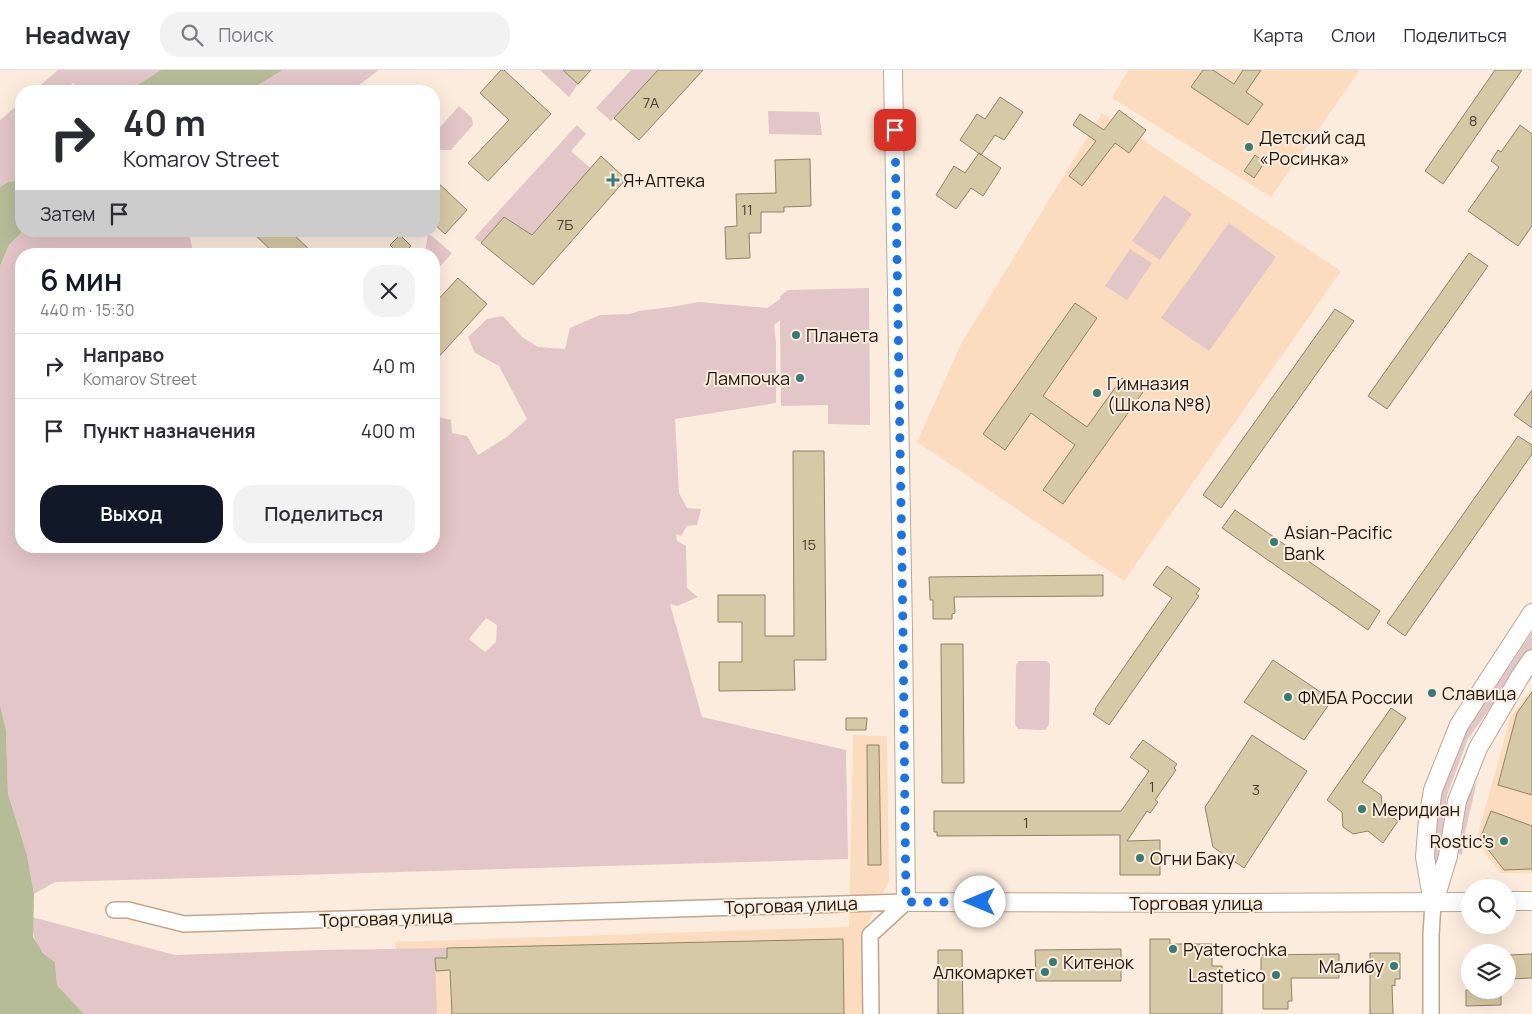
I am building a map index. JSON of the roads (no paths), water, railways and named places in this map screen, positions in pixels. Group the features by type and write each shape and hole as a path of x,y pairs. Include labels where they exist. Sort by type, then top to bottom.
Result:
{"street":[{"path":"871,1014 870,935 906,902 894,70"},
{"path":"1431,1014 1433,903 1425,857 1428,819 1434,790 1459,724 1532,613"},
{"path":"1433,903 1448,856 1457,801 1478,748 1532,659"},
{"path":"1516,901 1532,900"},
{"name":"Торговая улица","path":"114,910 128,910 184,924 906,902 1461,902"}],"place":[{"name":"Детский сад «Росинка»","path":"1249,147"},
{"name":"Я+Аптека","path":"613,180"},
{"name":"Планета","path":"796,335"},
{"name":"Лампочка","path":"800,378"},
{"name":"Гимназия (Школа №8)","path":"1097,393"},
{"name":"Asian-Pacific Bank","path":"1274,542"},
{"name":"Славица","path":"1432,693"},
{"name":"ФМБА России","path":"1288,697"},
{"name":"Меридиан","path":"1362,809"},
{"name":"Rostic's","path":"1504,841"},
{"name":"Огни Баку","path":"1140,858"},
{"name":"Pyaterochka","path":"1173,949"},
{"name":"Китенок","path":"1053,962"},
{"name":"Малибу","path":"1394,966"},
{"name":"Алкомаркет","path":"1045,972"},
{"name":"Lastetico","path":"1276,975"}]}
